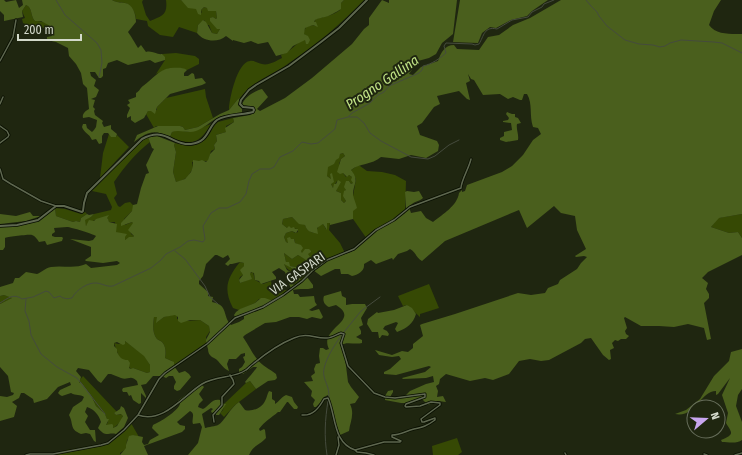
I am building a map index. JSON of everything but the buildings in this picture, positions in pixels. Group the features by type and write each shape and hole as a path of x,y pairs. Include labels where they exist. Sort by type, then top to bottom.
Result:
{"street":[{"path":"0,169 3,179 41,201 56,206 64,206 80,212 83,211 87,193 142,139 156,134 185,144 192,144 203,140 217,120 253,112 253,108 243,107 240,104 241,100 249,90 256,84 289,66 321,42 339,28 367,0"},
{"path":"0,61 13,37 16,20"},
{"path":"0,104 3,97"},
{"path":"0,126 9,134 8,137 0,143"},
{"name":"VIA GASPARI","path":"26,455 53,454 108,443 124,430 138,415 164,373 207,344 235,318 262,307 283,295 302,281 312,270 327,260 354,250 376,230 394,220 410,207 461,188 461,183 468,170 471,160"},
{"path":"0,226 17,225 38,220 56,206"},
{"path":"138,415 153,416 163,413 173,408 203,384 246,370 276,346 294,338 304,335 328,338 341,333 344,334 341,342 348,366 374,393 385,397 395,398 425,394 425,397 406,404 406,407 420,406 431,402 440,403 440,405 421,419 422,422 424,422 435,418 435,420 430,424 425,427 413,429 403,434 392,435 392,437 401,441 400,442 384,442 355,450"},
{"path":"214,422 213,415 222,405 222,396 234,384 230,376"},
{"path":"302,415 312,414 324,399 328,398 340,438 349,448 357,452 374,455"},
{"path":"336,455 339,445 338,438 340,438"},
{"path":"735,455 742,453"}],"green space":[{"path":"0,0 4,0 6,2 16,0 19,8 23,5 22,0 112,0 130,5 135,13 136,22 128,32 138,48 141,45 146,52 162,54 165,57 165,60 155,63 150,60 128,65 117,60 108,63 106,68 103,69 103,76 101,78 99,78 95,72 90,72 91,76 96,80 94,86 99,90 96,97 91,99 95,100 93,107 95,109 95,115 103,121 102,123 104,127 111,125 111,129 117,134 116,137 111,137 108,133 104,133 102,136 102,143 99,144 96,139 92,140 83,129 83,124 86,124 87,128 92,132 96,127 97,120 89,117 83,118 84,113 89,109 87,88 83,84 81,73 76,64 69,56 68,48 56,42 47,40 47,37 52,36 50,26 41,21 35,21 32,17 30,8 26,5 22,11 23,17 4,21 4,15 0,11"},
{"path":"112,0 143,0 142,2 146,15 150,21 158,18 165,12 166,0 181,0 202,13 201,10 204,7 216,11 217,18 211,18 220,29 217,34 212,33 209,25 207,25 204,20 198,25 197,33 179,27 173,37 160,35 148,26 147,21 136,19 134,12 129,5"},
{"path":"181,0 344,0 341,3 341,9 329,16 315,20 314,22 316,22 318,27 313,25 305,28 304,34 308,36 310,40 308,44 306,44 305,40 293,46 287,53 276,56 268,42 258,44 251,41 244,43 233,41 226,36 219,40 207,40 203,38 197,33 198,25 203,20 206,22 212,33 217,34 220,29 217,29 210,21 210,18 217,18 216,11 208,11 207,8 204,7 201,10 201,15 198,14 196,9 188,8"},
{"path":"344,0 364,0 338,25 309,49 250,87 229,110 230,98 235,82 241,68 245,63 254,61 269,64 282,58 281,55 305,39 306,43 307,36 304,34 304,31 306,27 313,25 315,26 314,22 316,19 331,15 340,10 341,3"},
{"path":"382,0 389,3 389,0 457,0 453,34 442,43 436,54 418,61 409,74 413,75 421,67 438,61 442,52 448,46 454,45 457,49 479,50 488,37 499,35 513,25 530,18 561,0 721,0 714,11 709,25 716,31 729,34 742,34 742,214 719,218 711,227 729,233 738,232 742,238 742,255 708,272 702,278 708,283 706,289 709,294 709,298 704,303 711,339 707,340 704,328 688,324 674,327 641,326 625,317 627,328 625,331 629,336 626,339 621,339 618,341 615,340 612,343 614,348 610,350 611,359 609,360 603,355 591,338 585,339 581,343 549,360 541,361 530,359 519,361 509,374 493,380 485,378 470,381 446,374 440,379 439,384 436,386 438,391 437,397 443,396 446,402 438,401 428,405 422,399 409,403 385,400 385,396 388,391 393,390 390,397 391,399 405,396 410,391 434,382 433,376 426,378 402,378 425,372 431,367 429,366 396,375 384,374 384,372 390,369 401,359 399,356 392,357 379,355 375,350 392,355 402,351 408,352 413,348 413,344 423,336 420,325 422,324 518,293 531,295 545,293 548,288 558,284 560,280 577,269 587,257 575,256 586,249 577,230 575,216 561,213 554,206 527,228 519,210 445,241 422,261 410,249 398,254 393,260 392,258 376,264 371,260 364,264 363,269 357,275 352,276 348,274 341,274 340,269 335,269 321,276 313,270 330,259 351,252 365,241 373,231 388,225 405,213 405,192 407,191 419,191 423,198 409,207 411,213 421,211 426,218 433,222 453,206 459,193 462,190 462,192 465,191 467,185 502,172 512,166 523,155 533,140 541,134 538,128 533,127 530,102 527,94 524,94 522,100 513,97 508,99 500,94 483,95 474,80 471,79 468,74 470,81 466,83 470,100 459,91 437,96 440,104 434,107 422,123 417,126 420,135 437,141 439,145 438,151 426,158 411,155 399,159 381,157 351,170 356,180 353,195 357,208 353,211 353,219 330,225 330,223 327,223 327,230 323,224 317,228 318,234 307,229 305,225 299,224 292,217 283,219 282,224 287,228 289,226 291,228 294,227 295,229 298,229 296,233 292,231 286,233 284,237 286,242 288,243 287,238 290,237 291,239 294,239 295,243 301,245 303,248 301,251 302,253 305,249 309,249 311,251 308,254 310,257 306,260 298,255 292,259 284,253 286,262 289,262 290,266 296,267 295,270 284,264 287,270 301,276 300,280 293,285 298,284 307,277 313,285 313,288 311,289 293,290 294,294 298,294 300,297 314,296 317,305 309,310 312,311 319,309 323,317 321,319 312,317 307,319 290,317 276,322 265,323 243,337 259,361 276,374 277,378 275,380 268,381 256,389 250,381 246,383 245,382 257,367 253,367 243,374 239,372 239,369 245,362 243,357 245,356 245,353 241,354 236,359 229,359 227,364 229,371 226,369 209,353 206,340 210,332 209,326 200,320 190,320 181,323 175,315 164,317 156,323 157,317 154,317 154,334 164,345 166,352 165,358 174,362 174,366 179,373 185,371 191,377 180,390 177,391 174,389 176,382 173,376 166,378 162,376 153,376 146,384 141,385 146,398 141,393 141,403 139,404 133,400 131,395 129,396 127,392 123,392 122,390 123,388 138,385 135,379 123,379 108,374 101,383 89,370 78,368 76,371 81,377 79,383 81,382 91,395 96,406 105,414 107,419 109,419 106,425 112,424 113,428 117,426 123,416 121,414 116,415 114,413 120,409 121,406 124,408 128,418 124,427 116,434 103,433 98,428 101,422 99,417 94,411 87,407 85,412 88,416 85,422 90,430 95,430 96,442 90,434 81,434 73,428 69,415 73,407 82,401 84,397 71,393 62,396 58,393 60,390 71,385 70,382 58,387 47,399 34,403 33,399 24,393 21,393 19,398 12,402 17,406 14,417 0,421 0,396 7,397 13,395 14,393 11,392 8,376 0,367 0,304 12,298 4,295 0,296 0,287 13,283 15,278 19,278 26,272 37,274 51,267 77,266 86,264 91,268 117,265 120,263 117,261 103,263 86,261 85,260 91,256 91,247 70,239 89,241 93,240 96,236 67,227 54,228 55,232 52,236 62,237 62,241 47,245 45,241 39,242 32,235 14,236 5,238 5,247 3,250 0,250 0,227 29,224 42,218 55,208 56,216 73,222 80,222 81,218 87,214 94,214 85,220 86,226 89,220 94,221 109,215 107,218 109,222 117,224 116,232 127,234 125,240 129,237 133,237 134,236 128,230 133,223 132,222 121,226 121,223 132,211 133,205 137,204 146,174 149,173 146,165 154,149 152,148 148,137 157,136 175,143 174,145 176,152 173,172 176,182 185,179 191,172 193,160 202,160 206,162 208,160 210,154 215,149 214,145 217,141 216,135 226,132 225,128 234,122 233,118 254,113 254,107 242,105 247,97 262,89 268,97 257,109 260,111 285,98 312,78 352,44 369,25 369,18","holes":["343,153 345,156 341,159 337,172 340,174 343,173 347,177 349,175 352,177 351,180 353,183 351,184 349,181 346,181 344,187 346,190 344,191 343,196 346,201 344,203 341,200 341,193 336,191 341,182 338,180 336,184 334,184 333,188 331,184 334,182 332,173 330,174 331,179 327,176 328,167 334,164 339,158 340,154","215,255 223,258 228,255 230,259 225,264 228,266 230,264 240,262 244,263 244,266 240,270 243,275 239,280 240,283 252,279 250,274 251,272 254,273 255,280 259,281 261,284 276,279 272,272 279,268 285,272 291,289 273,301 261,298 255,303 240,309 234,315 235,317 244,315 244,319 231,325 228,322 223,308 217,303 212,302 213,297 208,296 208,292 199,284 206,264","125,341 144,356 150,365 150,372 147,373 129,368 130,363 128,360 120,357 114,346 114,343 117,342 123,345 125,344"]},
{"path":"460,0 548,0 527,16 511,20 496,28 490,27 482,33 478,43 453,42"},
{"path":"26,5 30,8 32,17 35,21 46,23 51,29 23,23 22,19 25,18 22,11"},
{"path":"176,53 195,56 199,59 199,64 187,70 170,68 156,74 165,60 162,54"},
{"path":"170,68 185,69 187,70 184,73 184,76 188,76 192,73 194,74 195,79 202,78 206,83 170,94 157,107 155,114 148,111 144,118 135,123 131,120 131,116 127,118 130,108 127,105 130,103 128,100 136,97 136,93 159,73"},
{"path":"205,89 213,118 198,127 185,130 180,126 156,126 154,128 146,114 148,111 157,110 157,107 166,98"},
{"path":"240,98 238,105 242,109 242,113 229,114 220,117 196,131 175,131 172,132 170,137 160,133 151,132 143,135 134,142 137,135 158,126 180,126 185,130 198,127 229,110"},
{"path":"507,112 515,114 515,117 518,118 521,123 517,124 518,140 506,142 500,140 500,138 504,136 504,132 512,130 511,123 503,122 509,118 506,114"},
{"path":"233,118 234,122 226,126 226,132 216,135 217,141 214,145 215,149 211,151 208,161 192,162 193,167 189,175 185,179 176,182 173,172 176,152 174,145 175,143 190,146 198,144 206,139 218,122"},
{"path":"211,124 203,136 194,141 184,142 170,137 172,132 177,130 189,132"},
{"path":"109,134 116,137 117,135 129,147 100,178 103,153"},
{"path":"148,137 150,142 130,160 114,182 117,194 114,198 118,206 120,207 125,203 130,202 133,205 133,210 124,219 125,225 132,222 134,223 130,228 131,234 134,236 125,240 125,237 116,232 115,222 109,222 107,218 95,220 86,226 84,221 85,219 94,214 111,210 112,207 106,194 92,191 139,143"},
{"path":"343,153 345,156 341,159 339,164 346,177 349,175 352,177 353,183 351,184 349,181 346,181 344,197 346,201 344,203 341,200 341,193 336,191 338,185 337,181 333,188 331,179 327,176 327,167 335,161 340,154"},
{"path":"357,166 360,166 367,171 395,175 406,181 405,213 388,225 376,229 367,239 353,219 353,196 356,179 351,170"},
{"path":"55,208 65,209 81,214 85,212 87,214 81,218 80,222 73,222 56,216"},
{"path":"30,212 33,216 41,216 26,221 0,224 0,214 16,216"},
{"path":"742,214 742,238 738,232 729,233 711,227 718,218"},
{"path":"292,217 305,225 308,230 315,233 320,225 323,224 327,229 327,223 330,223 329,230 340,243 345,253 311,271 298,284 293,285 300,280 301,276 286,267 284,264 291,268 296,267 290,266 286,262 284,253 292,259 298,255 305,259 308,254 304,252 302,254 299,245 295,243 294,239 287,243 286,242 284,237 286,233 292,231 295,233 298,232 298,229 287,228 282,224 283,219"},
{"path":"240,262 244,263 244,266 242,269 243,275 239,280 240,283 250,279 250,273 253,272 255,280 263,284 271,281 273,290 291,290 273,301 259,299 255,303 239,310 233,308 227,289 229,279"},
{"path":"429,284 439,308 420,314 420,317 407,305 403,306 398,296"},
{"path":"341,291 342,296 346,298 346,305 365,304 367,308 361,318 363,325 359,327 361,334 356,337 362,340 362,343 346,343 341,345 345,358 348,382 359,397 355,403 350,404 352,415 349,431 340,435 328,395 324,397 316,407 314,407 313,404 315,400 311,396 312,391 304,382 313,381 311,376 315,373 314,369 316,364 320,363 320,348 326,350 329,349 327,342 329,336 344,316 343,311 336,305 329,307 326,305 323,298 324,296"},
{"path":"4,295 13,298 0,304 0,296"},
{"path":"407,305 412,308 416,314 415,317 407,327 397,332 395,329 398,323 396,322 385,326 383,329 387,331 389,334 388,336 382,335 379,338 378,332 372,332 367,324 368,319 377,312 394,310"},
{"path":"177,315 177,319 186,321 200,320 209,326 210,331 206,337 206,345 174,366 172,361 165,358 166,352 164,345 155,337 153,328 154,317 157,317 157,322 164,317"},
{"path":"125,341 144,355 150,365 150,372 147,373 133,368 132,370 119,357 114,343 119,344"},
{"path":"742,349 742,389 738,395 736,406 742,422 742,440 735,442 722,442 721,440 726,439 731,433 726,423 728,413 726,399 723,399 722,395 730,378 718,394 716,395 716,391 711,392 700,399 714,376 729,361 731,352"},
{"path":"83,376 117,412 114,413 116,415 123,414 121,421 115,427 113,428 113,426 106,425 108,422 105,414 96,406 91,395 81,382 79,383"},
{"path":"250,381 256,389 235,405 224,417 220,413 223,410 225,403"},
{"path":"201,384 204,387 199,394 203,400 198,407 203,409 215,400 220,400 221,403 226,404 219,415 216,415 216,411 212,413 211,411 213,409 211,408 202,414 205,428 220,423 239,402 245,410 256,409 264,403 269,391 272,392 272,399 275,401 275,404 286,395 292,397 298,407 297,409 294,409 287,402 280,412 264,424 259,429 260,431 265,430 266,438 253,449 249,455 188,455 198,443 202,427 200,423 193,424 193,414 190,411 177,422 180,425 185,426 185,429 182,432 144,446 148,455 120,455 126,448 129,436 133,435 143,437 142,442 144,445 148,444 150,440 159,435 152,428 153,425 172,413 179,407 180,404 178,401 183,396"},
{"path":"686,410 686,413 675,414"},
{"path":"131,423 139,437 133,435 127,440 126,449 120,453 120,455 51,455 66,450 107,443"},
{"path":"457,438 462,452 458,455 433,455 432,446"}],"waterway":[{"path":"56,0 65,15 97,43 101,50 102,63 99,77"},
{"name":"Progno Gallina","path":"0,303 14,296 22,299 33,297 46,291 49,292 54,298 60,296 63,298 72,298 76,292 83,287 94,283 113,286 151,268 166,254 188,241 194,240 203,242 205,239 203,226 211,213 219,208 227,208 240,202 246,194 252,174 260,169 270,169 274,167 280,157 293,151 302,142 311,144 318,143 335,129 337,120 348,117 352,113 370,103 389,86 419,73 423,66 432,63 441,57 446,53 444,46 446,43 479,44 487,30 493,28 497,29 512,20 528,17 532,12 542,7 544,4 554,0"},
{"path":"586,0 607,26 625,40 660,47 681,40 714,42 722,43 742,53"},
{"path":"349,117 357,117 364,123 370,133 381,141 411,157 428,159 459,140"},
{"path":"175,251 185,259 205,286 210,297 218,304"},
{"path":"344,332 361,311 380,297"},
{"path":"26,299 25,311 29,321 31,335 41,354 57,367 77,378 105,414"},
{"path":"329,397 324,376 325,365 330,353 344,332"},
{"path":"327,455 325,428 328,401"}]}
